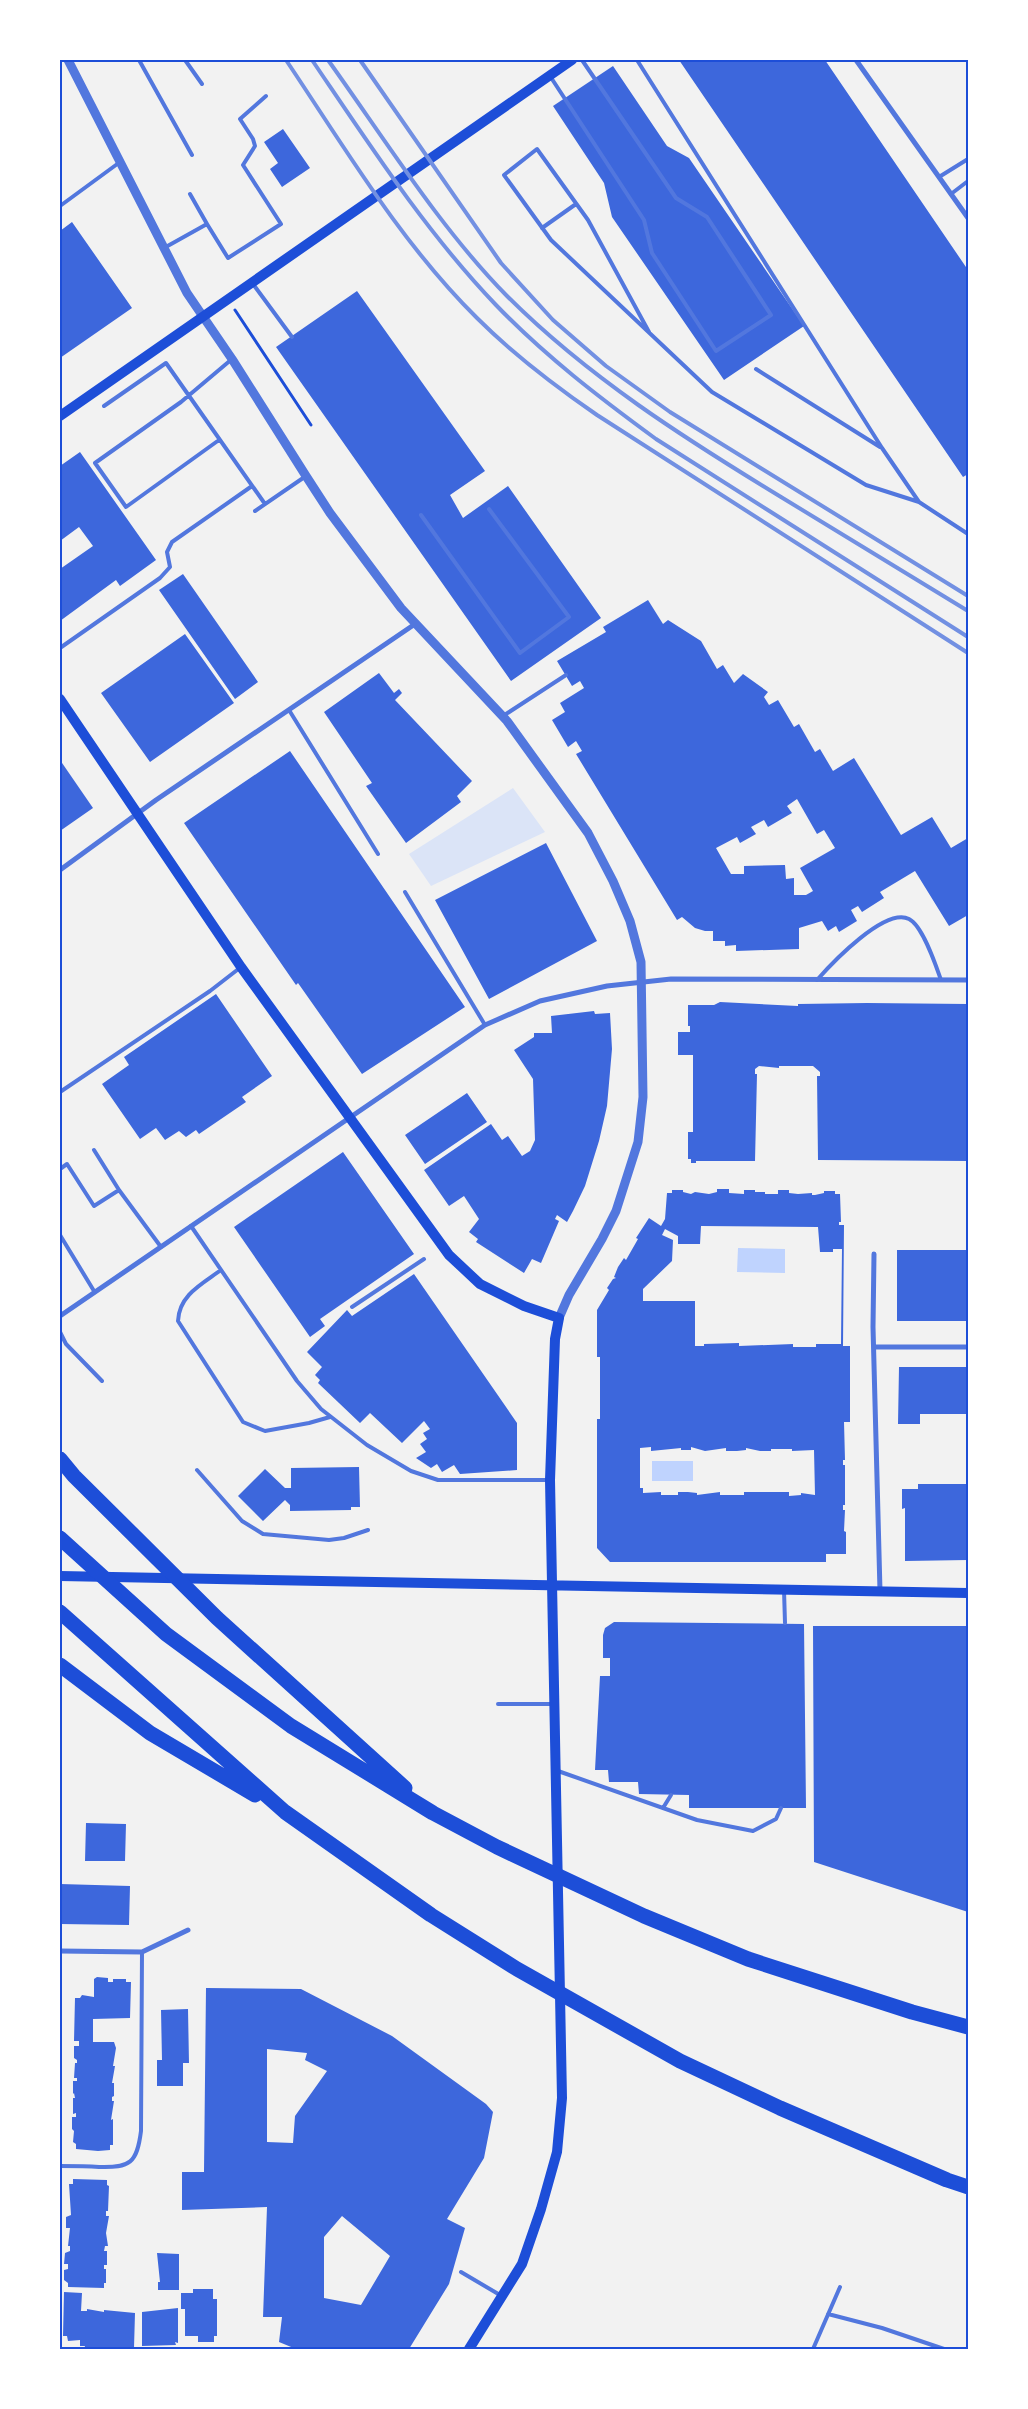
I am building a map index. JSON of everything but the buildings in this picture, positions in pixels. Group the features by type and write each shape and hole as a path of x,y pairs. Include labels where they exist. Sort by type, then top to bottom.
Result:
{"highway":[{"path":"60,1460 217,1618 432,1813"},
{"path":"60,1538 166,1634 291,1726 432,1813 498,1847 644,1916 748,1959 912,2012 968,2027"},
{"path":"60,1612 285,1812"},
{"path":"60,1666 150,1733 285,1812 438,1920 518,1969 680,2061 780,2108 968,2187"}],"main road":[{"path":"60,416 572,60"},
{"path":"60,700 241,967 449,1255 480,1284 524,1306 559,1318 555,1339 550,1480 562,2098 557,2152 541,2209 522,2264 469,2349"},
{"path":"60,1576 880,1592 968,1592"}],"street":[{"path":"68,60 187,294 232,359 306,476 347,536 415,624 502,716 588,833 609,873 630,921 641,962 644,1097 638,1142 616,1211 569,1295 559,1318"},
{"path":"856,60 968,218"},
{"path":"60,870 415,624"},
{"path":"60,1316 485,1025 540,1001 607,986 671,979 968,980"},
{"path":"874,1254 874,1347 880,1592"},
{"path":"874,1347 968,1347"},
{"path":"60,1951 142,1952 188,1930"}],"lane":[{"path":"139,60 192,155"},
{"path":"185,60 202,84"},
{"path":"550,76 644,220 652,253 716,351 771,315 707,217 676,198 582,60"},
{"path":"637,60 882,448 919,502"},
{"path":"190,194 228,258 280,224 244,165 254,146 253,139 240,119 266,96"},
{"path":"649,332 588,220 536,149 504,175 550,240 712,392 866,485 919,502 968,534"},
{"path":"939,177 968,159"},
{"path":"60,206 120,162"},
{"path":"951,194 968,182"},
{"path":"542,228 576,204"},
{"path":"164,248 207,224"},
{"path":"252,282 292,337"},
{"path":"219,440 126,507 95,463 188,396 232,359"},
{"path":"104,406 166,363 265,504"},
{"path":"756,369 882,448"},
{"path":"255,511 306,476"},
{"path":"60,648 160,578 170,567 167,552 172,542 252,486"},
{"path":"421,516 520,653 569,617 489,509"},
{"path":"502,716 566,675"},
{"path":"289,710 378,854"},
{"path":"405,892 485,1025"},
{"path":"817,980 838,956 866,934 895,917 910,919 918,928 941,980"},
{"path":"60,1092 210,991 241,967"},
{"path":"94,1150 119,1190 160,1248"},
{"path":"60,1169 67,1164 94,1206 119,1190"},
{"path":"191,1226 297,1381 330,1417 367,1445 411,1471 429,1478 446,1480 550,1480"},
{"path":"60,1236 94,1291"},
{"path":"352,1307 424,1259"},
{"path":"221,1270 195,1288 179,1308 178,1321 243,1422 265,1431 330,1417"},
{"path":"60,1332 66,1344 102,1381"},
{"path":"197,1470 242,1521 263,1534 329,1540 344,1538 368,1530"},
{"path":"784,1590 785,1623"},
{"path":"498,1704 554,1704"},
{"path":"555,1770 697,1820 753,1831 776,1819 781,1808"},
{"path":"663,1808 672,1795"},
{"path":"60,2166 118,2168 128,2164 138,2152 141,2131 142,1952"},
{"path":"461,2272 502,2296"},
{"path":"813,2349 840,2287"},
{"path":"828,2314 882,2328 944,2349"}],"path":[{"path":"228,299 311,425"}],"shaded area":[{"path":"513,788 545,832 431,886 409,854"}],"water":[{"path":"738,1248 785,1249 785,1273 737,1272"},
{"path":"652,1461 693,1461 693,1481 652,1481"}],"railway":[{"path":"286,60 352,161 399,227 449,289 505,345 597,415 968,653"},
{"path":"312,60 399,187 446,248 496,305 553,359 656,439 968,637"},
{"path":"328,60 413,182 482,270 507,296 570,353 604,380 673,429 968,611"},
{"path":"360,60 501,263 553,320 606,366 670,412 968,596"}]}
